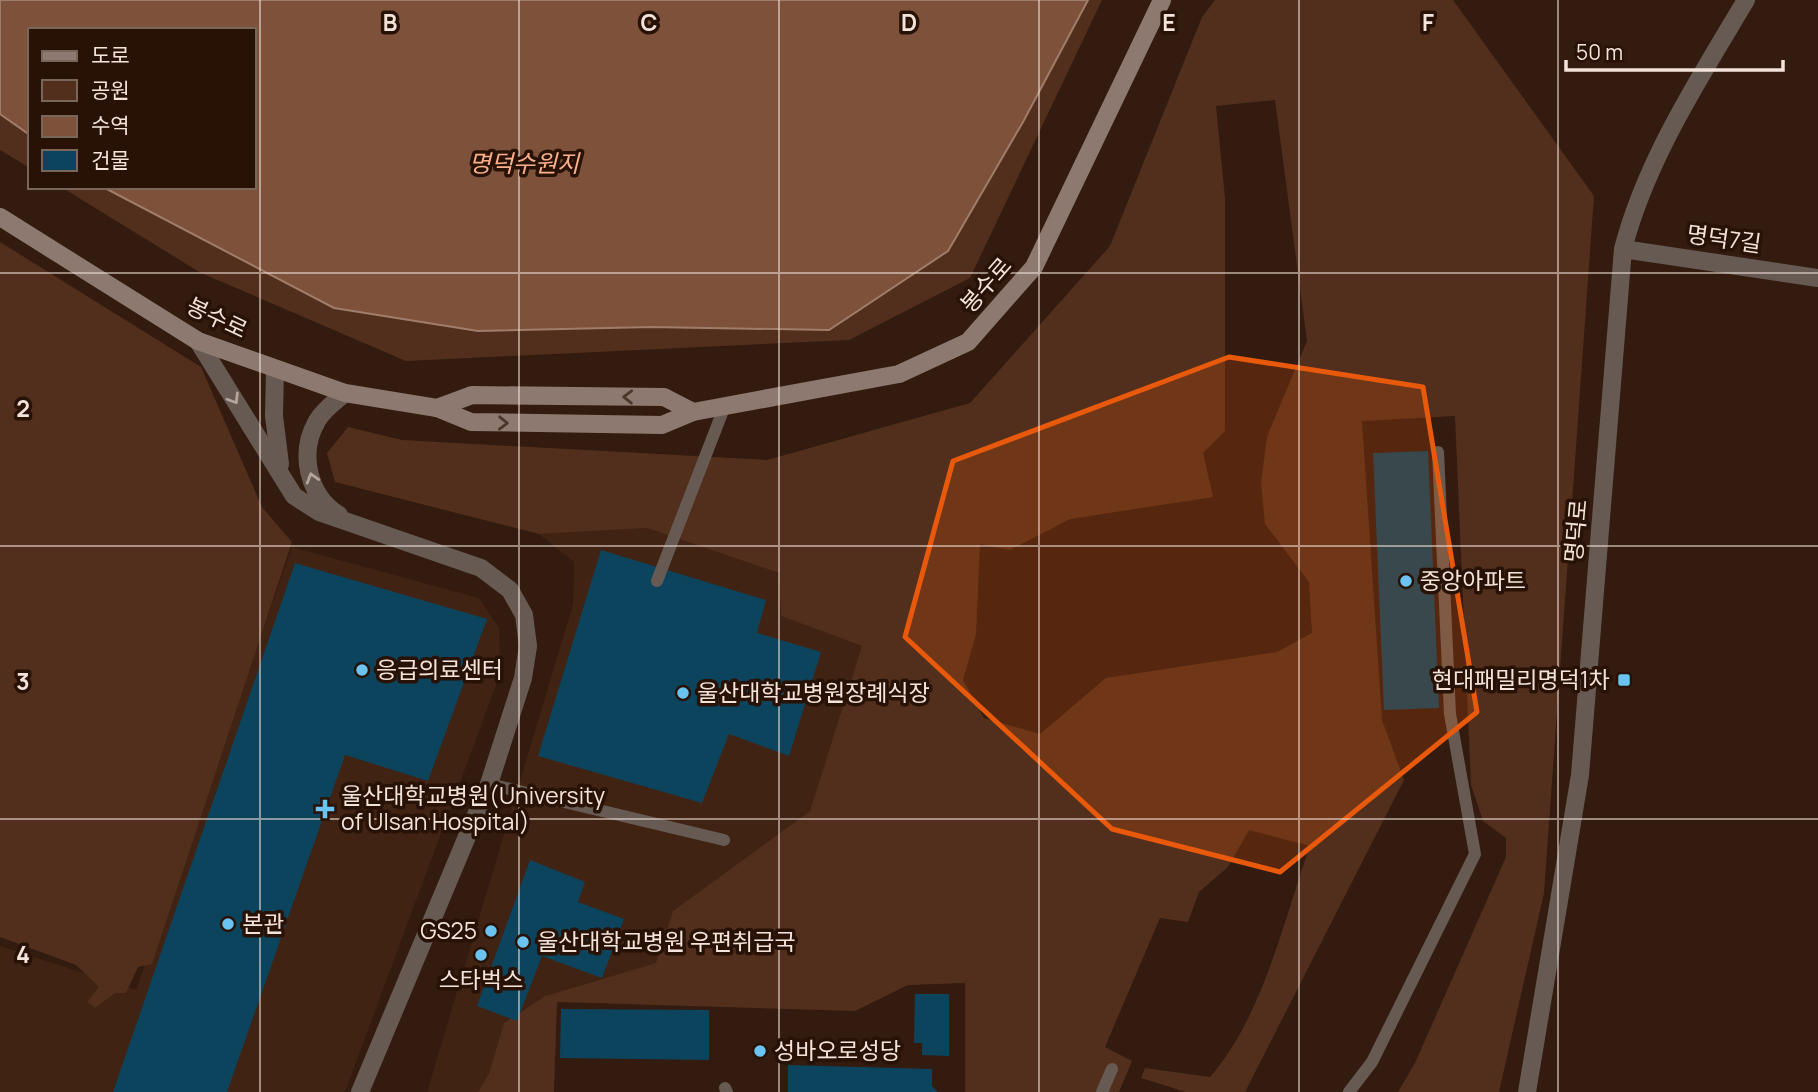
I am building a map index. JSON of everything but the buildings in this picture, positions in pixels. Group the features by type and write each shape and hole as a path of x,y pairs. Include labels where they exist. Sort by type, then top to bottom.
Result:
{"main road":[{"name":"봉수로","path":"0,217 198,341 345,393 437,408 471,422 662,425 693,412 899,374 968,342 1034,267 1162,0"},
{"name":"봉수로","path":"437,408 472,395 664,397 693,412"}],"street":[{"name":"명덕로","path":"1527,1092 1580,775 1623,249 1634,208 1679,116 1746,0"},
{"name":"명덕7길","path":"1623,249 1818,278"},
{"path":"198,341 294,496 305,505 481,568 510,590 524,615 528,646 523,678 489,784 360,1092"},
{"path":"275,369 276,444 287,484"},
{"path":"345,393 319,418 309,438 307,459 310,477 318,496 332,510 357,525"}],"lane":[{"path":"657,581 724,408"},
{"path":"1349,1092 1372,1062 1475,854 1450,714 1438,452"},
{"path":"489,784 724,840"},
{"path":"1102,1092 1112,1069"}],"highlighted area":[{"path":"1229,357 1423,387 1477,712 1280,872 1112,829 905,637 953,461"}],"shaded area":[{"path":"647,528 779,573 782,616 863,646 810,811 673,911 657,963 545,996 504,1023 489,1073 478,1092 427,1092 573,604 574,562 539,534"},
{"name":"울산대학교병원(University of Ulsan Hospital)","path":"292,547 479,598 499,628 501,672 345,1092 0,1092 0,946 136,990"}],"green space":[{"path":"1088,0 1102,0 970,278 849,340 406,361 201,273 64,189 107,189 334,308 478,331 651,327 1023,122"},
{"path":"1215,0 1453,0 1594,196 1544,893 1499,1092 1398,1092 1415,1063 1506,857 1506,838 1483,821 1471,785 1455,416 1362,421 1382,720 1404,780 1245,1092 1186,1092 1141,1078 1145,1068 1210,1077 1228,1053 1258,997 1310,846 1249,830 1228,867 1199,892 1188,922 1160,918 1105,1047 1132,1061 1119,1092 965,1092 965,983 908,985 855,1011 557,1002 554,1092 478,1092 489,1073 504,1023 545,996 656,963 673,911 810,811 862,646 781,616 779,573 647,528 539,534 335,482 327,453 348,427 402,440 767,460 970,403 1110,246 1202,17","holes":["1275,100 1307,341 1267,437 1261,483 1265,524 1309,582 1312,633 1277,652 1106,678 1040,734 984,718 963,680 976,634 980,544 1010,550 1070,519 1213,497 1203,453 1225,431 1225,198 1216,106"]},
{"path":"0,114 28,134 28,167 0,150"},
{"path":"0,242 201,367 262,507 292,542 152,964 138,967 126,993 115,993 95,1008 87,1002 99,987 76,965 0,937"}],"water":[{"name":"명덕수원지","path":"0,0 1088,0 1023,122 948,251 829,330 651,327 478,331 334,308 107,189 256,189 256,28 28,28 28,134 0,114"}],"place":[{"name":"중앙아파트","path":"1406,581"},
{"name":"응급의료센터","path":"362,670"},
{"name":"현대패밀리명덕1차","path":"1624,680"},
{"name":"울산대학교병원장례식장","path":"683,693"},
{"name":"울산대학교병원(University of Ulsan Hospital)","path":"325,809"},
{"name":"본관","path":"228,924"},
{"name":"GS25","path":"491,931"},
{"name":"울산대학교병원 우편취급국","path":"523,942"},
{"name":"스타벅스","path":"481,955"},
{"name":"성바오로성당","path":"760,1051"}]}
